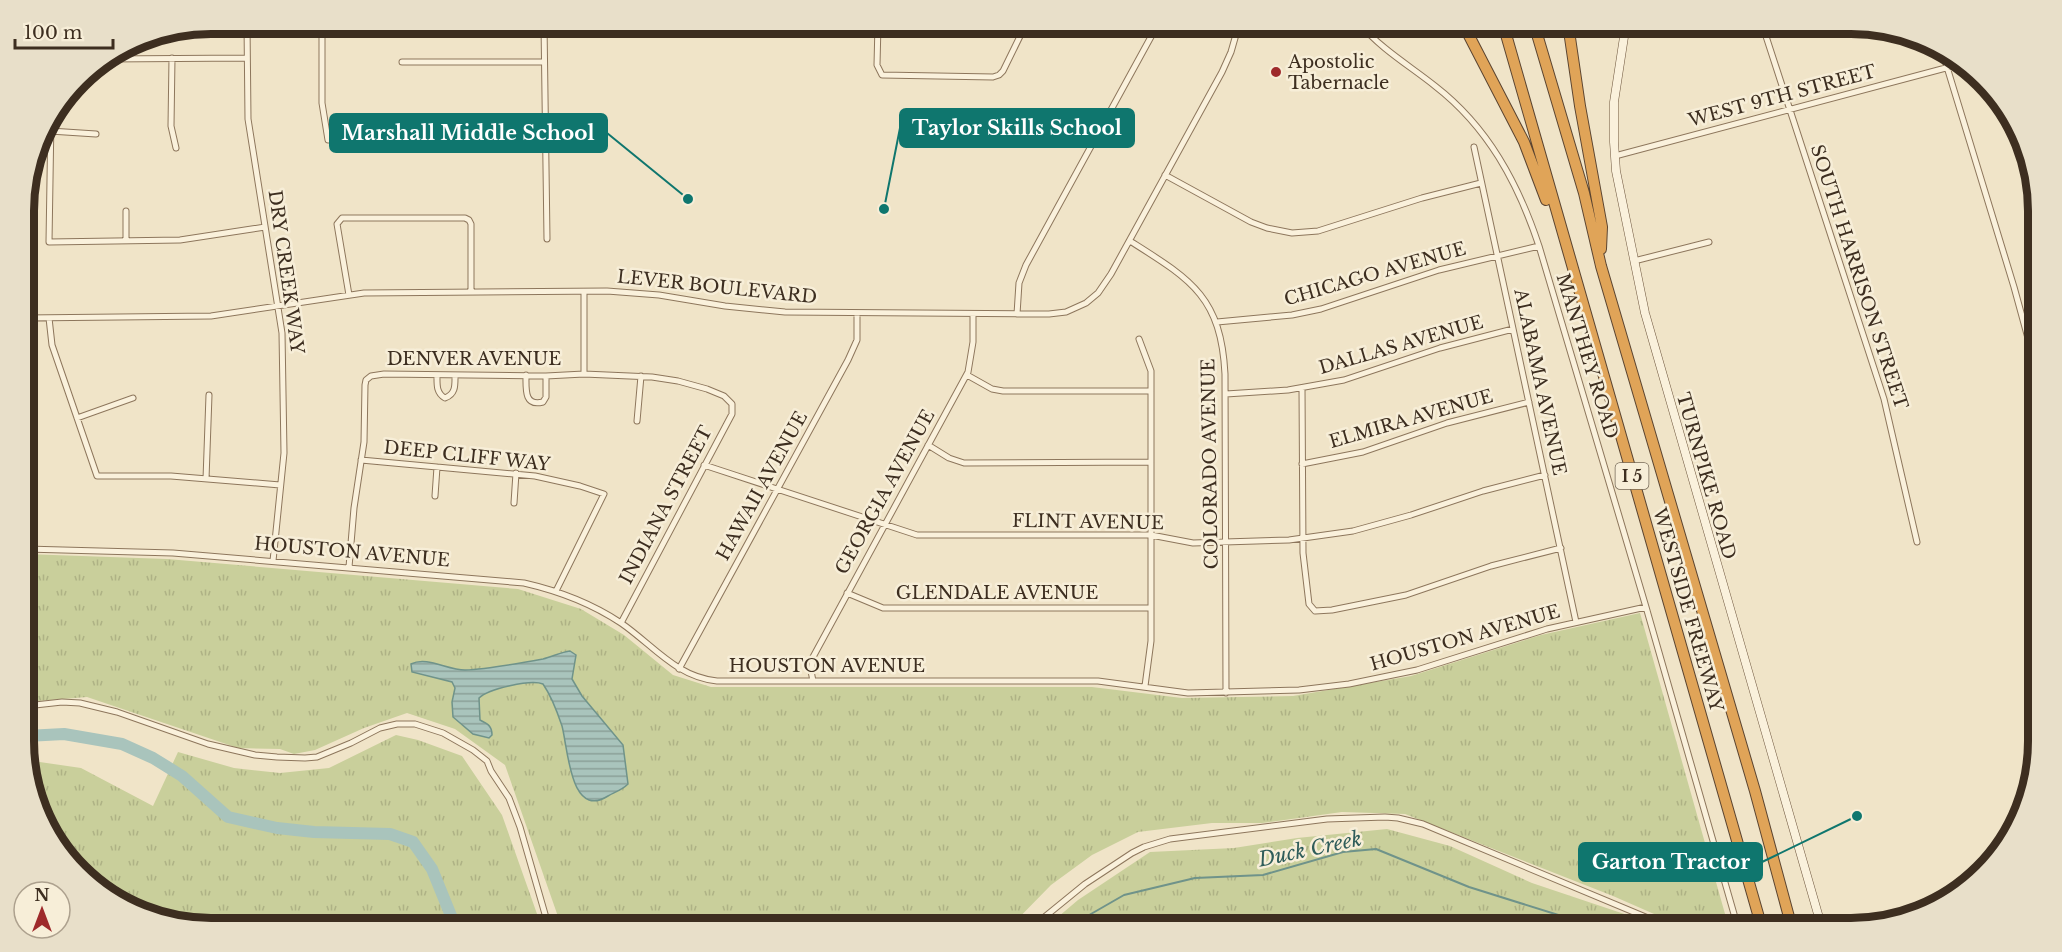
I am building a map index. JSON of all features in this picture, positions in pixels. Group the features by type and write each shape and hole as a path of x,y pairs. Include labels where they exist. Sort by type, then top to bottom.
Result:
{"highway":[{"path":"1470,35 1527,149 1556,231 1574,271"},
{"name":"WESTSIDE FREEWAY","path":"1506,35 1759,917"},
{"name":"WESTSIDE FREEWAY","path":"1537,35 1584,193 1601,266 1755,791 1789,917"},
{"path":"1570,35 1602,227 1601,266"}],"street":[{"name":"DRY CREEK WAY","path":"246,35 248,119 284,354 284,453 273,561"},
{"path":"322,35 322,103 328,140 545,140"},
{"path":"544,35 547,239"},
{"path":"878,35 877,70 882,75 993,77 999,75 1003,70 1020,35"},
{"path":"1017,314 1019,283 1026,266 1152,35"},
{"name":"LEVER BOULEVARD","path":"35,318 195,317 380,292 584,291 640,293 725,306 785,312 1058,313 1086,303 1104,285 1222,72 1232,52 1236,35"},
{"name":"MANTHEY ROAD","path":"1371,35 1452,100 1486,137 1512,178 1525,206 1539,246 1646,607 1735,917"},
{"name":"TURNPIKE ROAD","path":"1624,35 1614,102 1615,156 1645,313 1819,917"},
{"name":"SOUTH HARRISON STREET","path":"1765,35 1887,410 1917,542"},
{"path":"172,58 171,126 176,148"},
{"path":"122,59 247,58"},
{"path":"402,62 544,62"},
{"path":"1946,63 2028,331"},
{"name":"WEST 9TH STREET","path":"1615,156 1951,66"},
{"path":"54,131 96,134"},
{"path":"50,140 49,242 180,240 265,226"},
{"name":"ALABAMA AVENUE","path":"1474,147 1576,622"},
{"path":"1165,175 1251,222 1292,233 1318,231 1422,198 1481,183"},
{"path":"126,211 126,241"},
{"path":"349,295 337,224 342,218 465,218 469,220 471,224 471,292"},
{"name":"COLORADO AVENUE","path":"1130,241 1164,261 1185,277 1199,292 1218,322 1224,355 1226,394 1226,693"},
{"path":"1634,261 1709,242"},
{"name":"CHICAGO AVENUE","path":"1218,322 1239,318 1275,317 1321,309 1439,270 1539,246"},
{"path":"584,291 584,374"},
{"name":"HAWAII AVENUE","path":"679,669 856,344 857,314"},
{"name":"GEORGIA AVENUE","path":"813,681 811,671 813,657 967,375 973,342 973,314"},
{"path":"49,318 52,345 97,476 171,476 280,485"},
{"name":"DALLAS AVENUE","path":"1226,394 1302,388 1344,380 1440,348 1513,329"},
{"path":"1139,339 1151,367 1151,641 1145,686"},
{"name":"DENVER AVENUE","path":"349,567 354,508 364,442 364,389 368,378 384,374 642,376 678,381 707,389 731,401"},
{"path":"437,375 437,389 445,398 454,391 455,375"},
{"path":"526,375 526,396 536,404 543,402 546,397 546,376"},
{"path":"967,375 1003,391 1151,392"},
{"path":"636,421 642,376"},
{"path":"1302,388 1302,539 1307,594 1309,604 1313,609 1319,612 1406,595 1508,561 1561,548"},
{"path":"206,479 209,395"},
{"path":"77,418 133,398"},
{"name":"INDIANA STREET","path":"621,623 732,414 731,401"},
{"name":"ELMIRA AVENUE","path":"1302,464 1363,452 1448,423 1529,402"},
{"path":"928,446 959,462 1151,462"},
{"name":"DEEP CLIFF WAY","path":"361,460 516,473 559,480 604,494 556,591"},
{"name":"FLINT AVENUE","path":"704,465 917,535 1151,535 1186,542 1302,539 1384,523 1483,490 1545,475"},
{"path":"435,496 437,467"},
{"path":"514,503 516,473"},
{"name":"HOUSTON AVENUE","path":"35,549 173,553 524,583 556,591 588,604 621,623 679,669 696,677 717,681 1098,681 1188,693 1299,690 1376,679 1427,667 1528,634 1646,607"},
{"name":"GLENDALE AVENUE","path":"847,592 883,608 1151,608"},
{"path":"35,705 80,703 117,712 208,744 255,755 277,757 317,756 351,743 380,728 397,724 416,724 443,733 487,761 509,798 518,819 546,918"},
{"path":"1044,917 1085,884 1144,847 1176,838 1258,827 1328,819 1386,817 1424,824 1646,917"}],"green space":[{"path":"35,554 167,559 518,589 581,609 624,635 673,675 711,687 1092,687 1182,698 1293,696 1411,676 1541,635 1640,613 1726,917 1661,917 1405,814 1342,812 1262,823 1212,823 1138,832 1092,855 1051,885 1019,918 558,918 505,765 455,729 407,713 364,728 315,750 294,754 280,749 238,748 87,697 35,701"},
{"path":"396,735 418,740 462,756 502,815 538,918 211,918 165,911 123,894 86,866 58,829 41,787 36,761 81,768 153,806 178,752 234,768 280,773 329,768"},
{"path":"1387,829 1450,846 1532,883 1634,917 1057,917 1078,900 1150,852 1234,848 1297,838"}],"water":[{"path":"570,651 576,655 572,679 582,696 623,745 628,784 595,801 586,798 578,790 569,764 562,726 552,699 543,684 529,683 510,686 491,691 479,698 480,720 490,727 492,732 489,738 473,734 453,717 452,702 455,688 452,682 412,672 411,664 430,662 465,670 543,659"}],"waterway":[{"path":"35,736 64,734 122,744 153,758 182,776 228,817 277,828 314,832 390,834 413,842 432,869 452,918"},
{"name":"Duck Creek","path":"1085,917 1124,895 1195,878 1263,875 1343,852 1376,849 1469,887 1565,917"}],"place":[{"name":"Apostolic Tabernacle","path":"1276,72"},
{"name":"Marshall Middle School","path":"688,199"},
{"name":"Taylor Skills School","path":"884,209"},
{"name":"Garton Tractor","path":"1857,816"}]}
